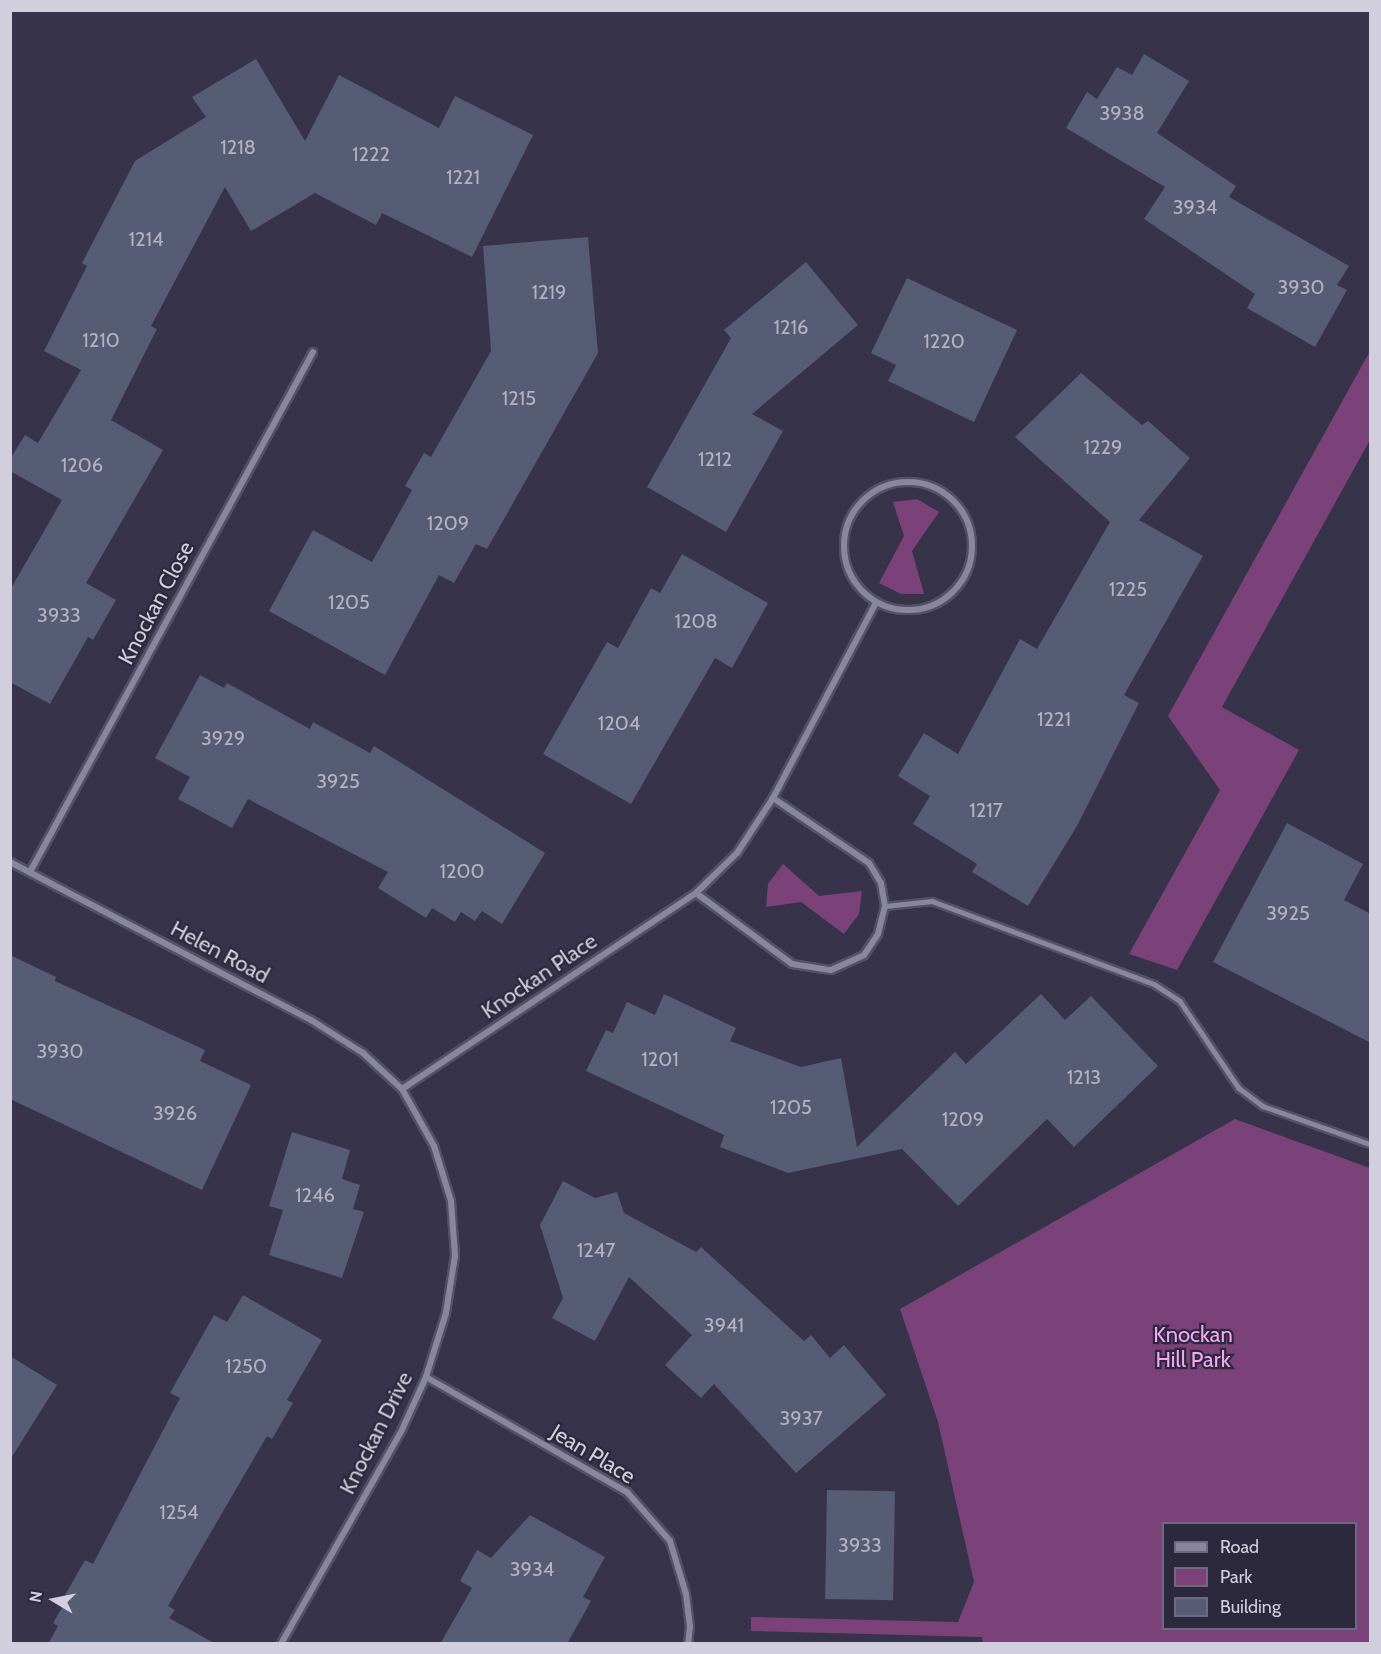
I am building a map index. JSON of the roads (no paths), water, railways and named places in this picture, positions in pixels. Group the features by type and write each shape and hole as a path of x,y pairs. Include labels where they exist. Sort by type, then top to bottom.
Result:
{"street":[{"name":"Knockan Close","path":"30,872 313,352"},
{"path":"915,481 939,489 959,505 970,527 973,553 964,577 948,596 926,608 900,610 876,603 857,587 846,564 843,539 851,514 868,495 890,483 915,481"},
{"name":"Knockan Place","path":"402,1089 696,893 737,853 773,798 876,603"},
{"path":"696,893 792,964 831,970 864,955 878,934 885,906 881,883 869,863 773,798"},
{"name":"Helen Road","path":"10,862 311,1020 363,1053 402,1089"},
{"name":"Knockan Drive","path":"281,1644 402,1430 426,1377 446,1313 455,1256 452,1212 434,1146 402,1089"},
{"name":"Jean Place","path":"426,1377 627,1492 670,1540 686,1594 690,1626 688,1644"}],"lane":[{"path":"885,906 932,901 1154,984 1180,1001 1239,1088 1263,1106 1371,1144"}],"park label":[{"name":"Knockan Hill Park","path":"1193,1346"}]}
